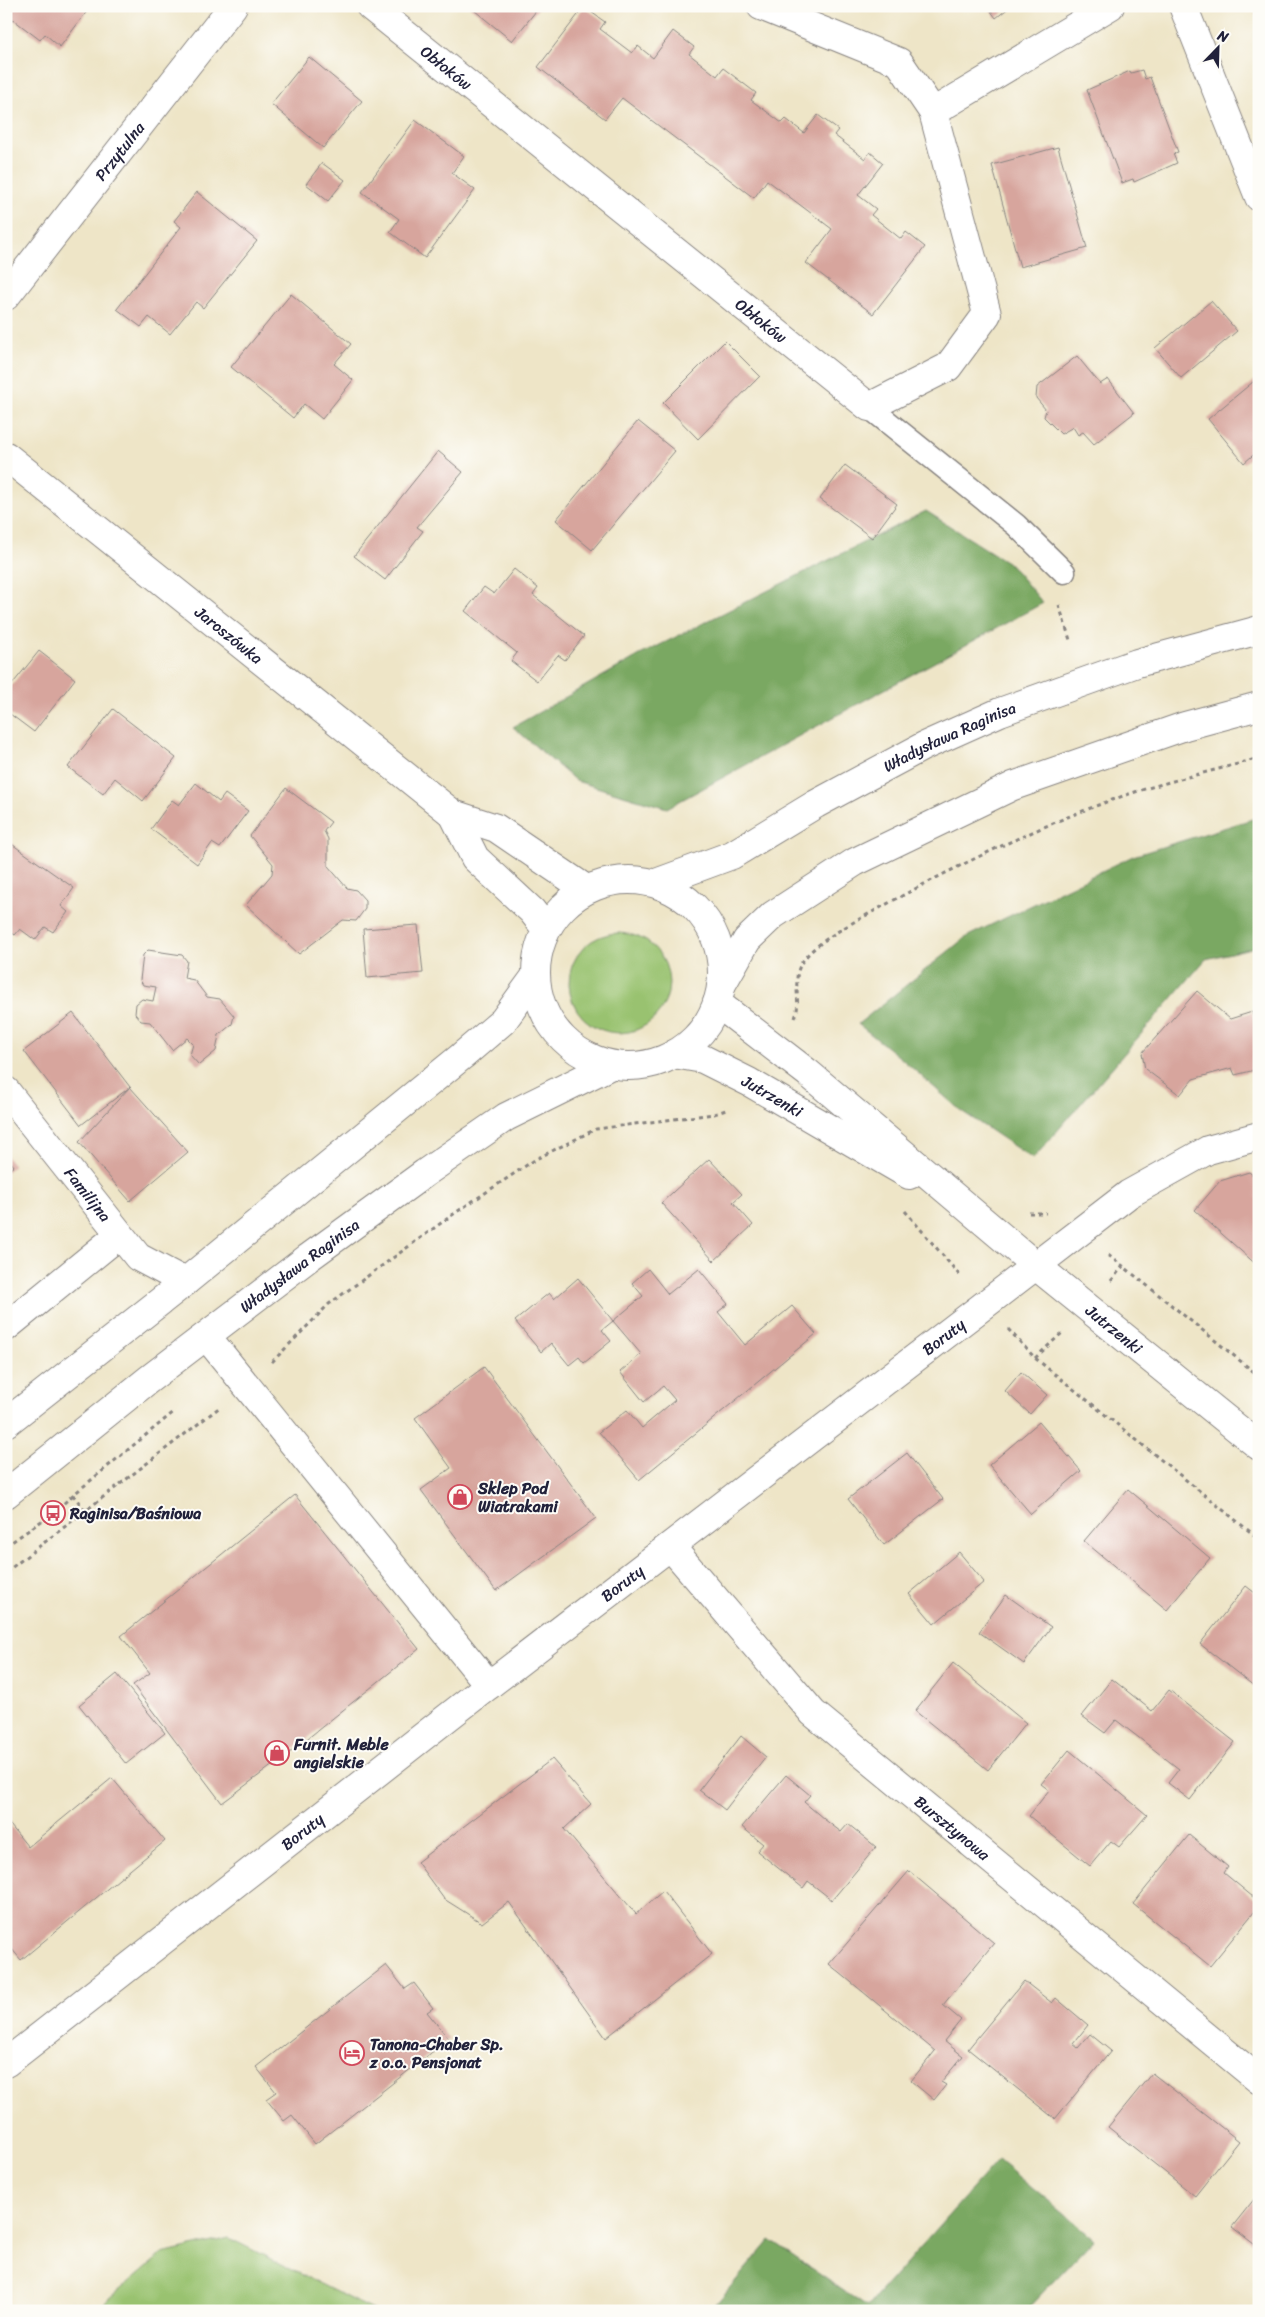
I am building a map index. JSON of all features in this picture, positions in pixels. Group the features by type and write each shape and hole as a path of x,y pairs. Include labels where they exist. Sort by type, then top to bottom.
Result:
{"street":[{"name":"Przytulna","path":"6,296 233,6"},
{"name":"Obłoków","path":"370,6 869,407"},
{"path":"761,6 899,62 933,112 987,314 948,367 869,407"},
{"path":"933,112 1110,6"},
{"path":"1183,6 1259,197"},
{"name":"Jaroszówka","path":"6,456 453,814 496,828 586,889"},
{"name":"Władysława Raginisa","path":"656,883 732,855 816,804 924,746 1000,712 1137,663 1259,630"},
{"path":"720,994 722,964 712,928 689,901 673,890 645,880 615,880 586,889 570,899 556,913 546,929 537,952 535,977 542,1009 561,1037 573,1048 592,1059 611,1065 632,1067 654,1063 674,1054 702,1032 747,940 772,915 855,862 1013,786 1185,726 1259,706"},
{"name":"Jaroszówka","path":"453,814 475,858 532,911 546,929"},
{"path":"6,1423 185,1282 503,1021 535,977"},
{"name":"Jutrzenki","path":"720,994 774,1048 808,1073 1035,1265 1259,1446"},
{"name":"Jutrzenki","path":"674,1054 703,1059 749,1082 969,1210"},
{"name":"Władysława Raginisa","path":"6,1494 148,1380 207,1337 308,1258 425,1173 506,1117 611,1065"},
{"name":"Familijna","path":"6,1091 138,1257 185,1282"},
{"name":"Boruty","path":"6,2063 489,1685 672,1547 1129,1194 1208,1150 1259,1136"},
{"path":"6,1327 119,1235"},
{"path":"207,1337 249,1386 489,1685"},
{"name":"Bursztynowa","path":"672,1547 813,1713 1259,2080"}],"lane":[{"path":"869,407 1016,525 1064,572"}],"path":[{"path":"1058,603 1070,640"},
{"path":"774,1048 790,1031 798,1011 797,975 801,964 809,954 844,928 936,877 1025,834 1124,796 1259,758"},
{"path":"6,1572 249,1386 329,1304 455,1213 536,1159 596,1129 714,1114 734,1105 749,1082"},
{"path":"6,1546 53,1513 175,1411"},
{"path":"73,1495 85,1510"}],"green space":[{"path":"926,511 1010,564 1043,603 667,808 576,781 513,727 640,655"},
{"path":"1259,817 1259,946 1206,959 1033,1159 960,1110 902,1059 858,1024 966,937 1133,856"},
{"path":"619,933 629,934 647,941 661,955 668,973 668,993 661,1011 647,1025 629,1032 619,1033 609,1032 591,1025 577,1011 570,993 569,983 570,973 577,955 591,941 609,934"},
{"path":"998,2160 1094,2239 1025,2311 710,2311 770,2240 867,2307"},
{"path":"229,2238 374,2311 95,2311 162,2254"}],"building":[{"path":"6,6 91,6 60,47 45,34 40,40 6,14"},
{"path":"469,6 540,6 512,41"},
{"path":"987,6 1011,6 996,18"},
{"path":"1259,6 1259,19 1255,14"},
{"path":"584,7 605,22 600,29 632,53 638,46 653,58 673,31 694,47 689,54 717,76 723,68 756,93 751,100 782,123 786,119 804,133 818,115 838,130 834,135 865,159 870,152 883,163 858,195 876,209 871,215 901,239 906,232 925,247 873,314 806,263 832,229 767,180 754,198 622,98 605,119 538,67"},
{"path":"309,57 362,101 323,148 271,104"},
{"path":"1142,70 1145,79 1150,77 1178,152 1173,154 1177,163 1134,182 1133,179 1122,183 1087,90 1130,71 1131,73"},
{"path":"415,120 464,156 452,173 475,190 425,258 390,232 399,219 362,192"},
{"path":"1058,147 1087,248 1020,267 992,165"},
{"path":"322,163 345,180 328,201 306,184"},
{"path":"197,192 257,241 203,308 196,302 170,334 149,317 141,327 117,309 181,227 174,221"},
{"path":"291,294 351,344 334,364 353,380 322,419 304,404 293,418 231,367"},
{"path":"1211,301 1237,331 1181,378 1155,348"},
{"path":"725,341 760,376 698,439 663,403"},
{"path":"1077,356 1100,384 1108,379 1134,413 1094,444 1083,432 1078,435 1073,427 1061,434 1044,417 1046,410 1036,398 1037,387"},
{"path":"1259,377 1259,450 1244,463 1208,419"},
{"path":"638,421 675,451 592,550 556,520"},
{"path":"438,451 463,472 417,527 423,531 385,580 354,556"},
{"path":"845,465 897,504 872,538 820,499"},
{"path":"514,569 538,588 533,595 584,636 565,660 558,655 537,681 511,661 517,653 465,611 484,587 494,594"},
{"path":"39,651 75,679 34,732 6,711 6,692"},
{"path":"113,709 176,758 143,801 115,778 103,794 68,767"},
{"path":"196,783 219,802 225,794 248,811 220,848 212,843 197,864 151,829 172,800 179,805"},
{"path":"286,788 331,822 324,831 328,839 328,866 347,888 356,890 365,900 365,909 356,921 343,920 299,954 246,905 272,874 273,864 250,836"},
{"path":"6,840 74,888 61,906 68,912 53,932 45,927 35,940 20,929 15,935 6,929"},
{"path":"418,925 423,973 367,978 363,929"},
{"path":"148,950 182,955 187,961 184,978 194,980 207,997 220,999 234,1016 232,1024 219,1035 216,1051 199,1065 190,1055 193,1044 187,1038 172,1050 150,1022 141,1021 135,1014 136,1004 142,999 153,1001 156,987 143,985 140,980 143,955"},
{"path":"1197,991 1230,1019 1252,1012 1259,1035 1259,1069 1235,1075 1232,1068 1193,1079 1180,1095 1145,1069 1142,1053"},
{"path":"73,1013 130,1087 81,1125 24,1051"},
{"path":"130,1087 188,1152 130,1201 79,1142"},
{"path":"6,1156 14,1166 6,1172"},
{"path":"709,1159 742,1194 733,1202 753,1225 714,1261 661,1203"},
{"path":"1249,1172 1259,1180 1259,1267 1195,1210 1220,1181"},
{"path":"648,1269 668,1294 699,1269 728,1304 718,1312 745,1345 792,1306 816,1334 639,1480 599,1432 627,1410 642,1428 675,1400 663,1386 644,1402 620,1372 641,1354 613,1321 643,1296 632,1283"},
{"path":"578,1278 613,1321 602,1330 611,1341 584,1363 579,1357 569,1365 551,1343 541,1352 515,1321 549,1293 554,1299"},
{"path":"484,1367 596,1518 496,1591 421,1490 451,1468 415,1418"},
{"path":"1021,1372 1047,1395 1030,1414 1005,1391"},
{"path":"1039,1422 1081,1471 1031,1514 989,1465"},
{"path":"907,1453 943,1499 884,1545 848,1499"},
{"path":"1128,1489 1210,1558 1167,1610 1084,1541"},
{"path":"295,1495 419,1649 297,1747 222,1803 133,1685 150,1673 121,1636"},
{"path":"959,1552 984,1582 934,1624 909,1594"},
{"path":"1246,1586 1259,1596 1259,1690 1200,1644"},
{"path":"1006,1595 1051,1627 1024,1664 979,1632"},
{"path":"953,1663 1026,1723 988,1770 915,1711"},
{"path":"117,1674 165,1733 126,1764 79,1705"},
{"path":"1112,1679 1152,1711 1169,1690 1235,1742 1190,1800 1168,1783 1179,1769 1116,1720 1105,1733 1082,1716"},
{"path":"741,1736 766,1757 725,1810 699,1790"},
{"path":"1069,1750 1147,1815 1119,1847 1111,1841 1090,1866 1029,1816 1049,1790 1041,1784"},
{"path":"552,1759 591,1804 564,1829 636,1914 663,1891 712,1954 606,2038 509,1902 482,1923 444,1899 417,1862"},
{"path":"786,1775 810,1795 804,1802 824,1819 841,1832 848,1824 876,1847 832,1900 808,1881 803,1888 757,1851 763,1844 742,1827"},
{"path":"112,1778 165,1841 21,1960 6,1942 6,1820 28,1847"},
{"path":"1189,1835 1228,1867 1224,1873 1259,1902 1259,1906 1210,1966 1133,1904"},
{"path":"909,1871 994,1943 943,2005 961,2020 944,2041 963,2056 941,2082 946,2085 934,2100 911,2081 935,2051 829,1964"},
{"name":"Tanona-Chaber Sp. z o.o. Pensjonat","path":"386,1965 405,1989 414,1983 433,2008 427,2012 449,2039 315,2144 292,2115 284,2121 266,2099 276,2092 256,2067"},
{"path":"1024,1981 1052,2003 1056,1998 1088,2025 1073,2044 1078,2048 1090,2034 1111,2051 1055,2119 968,2049"},
{"path":"1152,2073 1239,2141 1195,2196 1108,2127"},
{"path":"1259,2193 1259,2248 1232,2227"}],"place":[{"name":"Sklep Pod Wiatrakami","path":"460,1497"},
{"name":"Raginisa/Baśniowa","path":"53,1513"},
{"name":"Furnit. Meble angielskie","path":"277,1753"},
{"name":"Tanona-Chaber Sp. z o.o. Pensjonat","path":"352,2053"}]}
